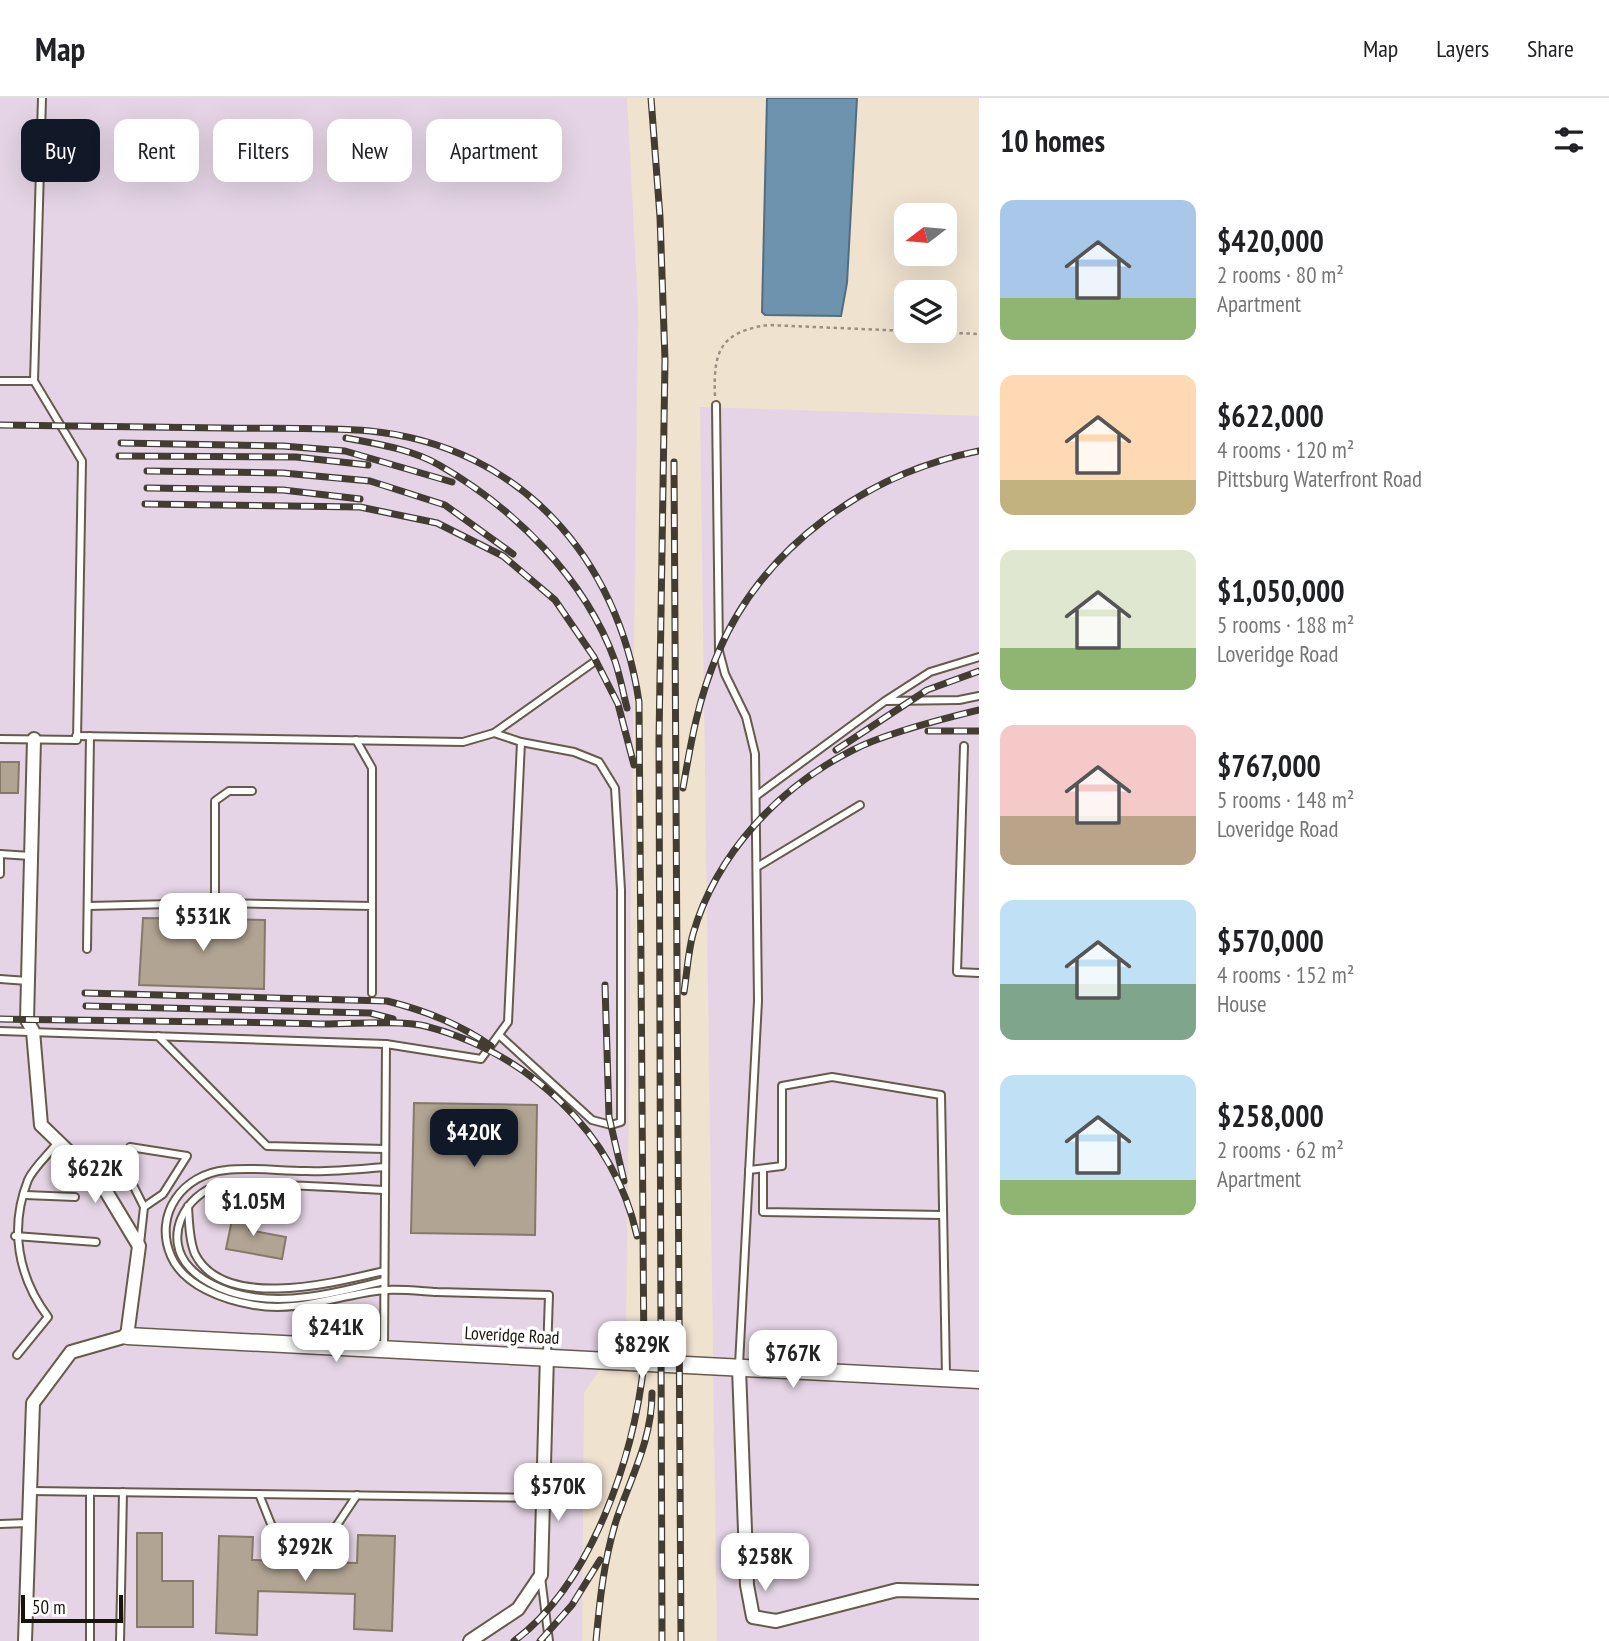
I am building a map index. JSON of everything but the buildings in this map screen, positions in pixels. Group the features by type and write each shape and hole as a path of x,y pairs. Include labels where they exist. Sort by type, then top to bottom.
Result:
{"street":[{"path":"25,1641 33,1403 71,1352 127,1336 139,1246 101,1183 41,1125 33,1031 27,1020 34,739"},
{"name":"Loveridge Road","path":"127,1336 547,1355 979,1380"},
{"path":"470,1641 517,1609 541,1575 547,1355"},
{"path":"739,1368 747,1585 753,1617 776,1621 897,1590 979,1592"}],"lane":[{"path":"0,739 76,740 82,461 34,381 42,98"},
{"path":"0,381 34,381"},
{"path":"716,405 719,651 725,674 746,717 755,754 758,1001 739,1368"},
{"path":"756,796 886,701 930,673 979,657"},
{"path":"76,736 463,742 494,733 594,662"},
{"path":"886,701 979,696"},
{"path":"494,733 521,742 574,752 599,762 615,788 621,890 621,1122 611,1125 592,1120 499,1035"},
{"path":"87,949 90,736"},
{"path":"355,740 372,768 372,993"},
{"path":"0,1031 386,1044 481,1059 508,1022 521,742"},
{"path":"964,746 957,972 979,973"},
{"path":"215,903 215,801 229,791 253,791"},
{"path":"757,867 860,804"},
{"path":"0,874 0,854 31,856"},
{"path":"88,906 215,903 372,906"},
{"path":"0,979 28,981"},
{"path":"158,1036 267,1146 385,1149"},
{"path":"384,1348 386,1044"},
{"path":"749,1170 782,1166 782,1086 832,1077 941,1095 946,1378"},
{"path":"17,1355 48,1317 32,1295 15,1236 29,1179 58,1142"},
{"path":"139,1246 144,1207 132,1183 130,1147 187,1156 163,1194 144,1207"},
{"path":"385,1167 309,1171 225,1170 198,1178 175,1195 166,1216 165,1236 171,1257 184,1275 227,1299 288,1308 384,1290 548,1295 547,1355"},
{"path":"763,1169 763,1212 942,1215"},
{"path":"384,1281 301,1298 269,1299 222,1289 189,1267 178,1235 181,1217 187,1204 201,1193 221,1185 292,1184 385,1191"},
{"path":"25,1195 75,1197"},
{"path":"187,1204 195,1254 208,1269 233,1283 264,1290 295,1289 384,1271"},
{"path":"15,1236 96,1242"},
{"path":"29,1491 542,1498"},
{"path":"90,1492 90,1641"},
{"path":"120,1641 123,1492"},
{"path":"259,1494 273,1528 291,1540 317,1541 333,1531 357,1495"},
{"path":"0,1524 28,1523"},
{"path":"541,1575 549,1641"}],"path":[{"path":"716,405 715,376 719,354 727,338 744,329 768,325 979,334"}],"shaded area":[{"path":"0,98 627,98 638,307 626,1332 584,1393 582,1641 0,1641"},
{"path":"700,407 979,416 979,1641 717,1641"}],"water":[{"path":"767,98 857,98 847,283 841,316 765,315 762,312"}],"railway":[{"path":"651,98 660,217 665,360 659,740 662,1641"},
{"path":"0,425 334,429 370,431 424,441 472,459 515,485 553,518 584,557 609,601 628,650 639,702 644,1363 639,1399 619,1477 587,1553 566,1587 542,1617 514,1641"},
{"path":"346,438 394,448 428,459 467,482 520,524 566,574 585,601 615,661 627,708"},
{"path":"121,443 283,446 345,451 452,482"},
{"path":"683,788 696,719 711,669 738,615 762,579 791,548 824,520 860,496 898,477 979,451"},
{"path":"119,456 296,457 368,465"},
{"path":"674,462 681,1641"},
{"path":"147,471 283,473 370,481 445,505 513,554"},
{"path":"147,488 283,490 360,499"},
{"path":"145,504 360,507 437,523 503,556 555,600 594,657 618,704 634,765"},
{"path":"836,750 927,690 979,671"},
{"path":"684,992 691,941 703,905 734,850 776,803 826,765 866,744 914,727 979,710"},
{"path":"928,731 979,731"},
{"path":"605,985 609,1117 624,1181"},
{"path":"85,993 387,1001 441,1019 491,1046"},
{"path":"86,1006 370,1013 393,1019"},
{"path":"0,1019 403,1023 425,1026 462,1038 498,1055 531,1076 561,1102 587,1131 609,1163 625,1198 637,1236"},
{"path":"596,1641 609,1548 645,1441 652,1393"},
{"path":"540,1641 572,1605 600,1560"}]}
